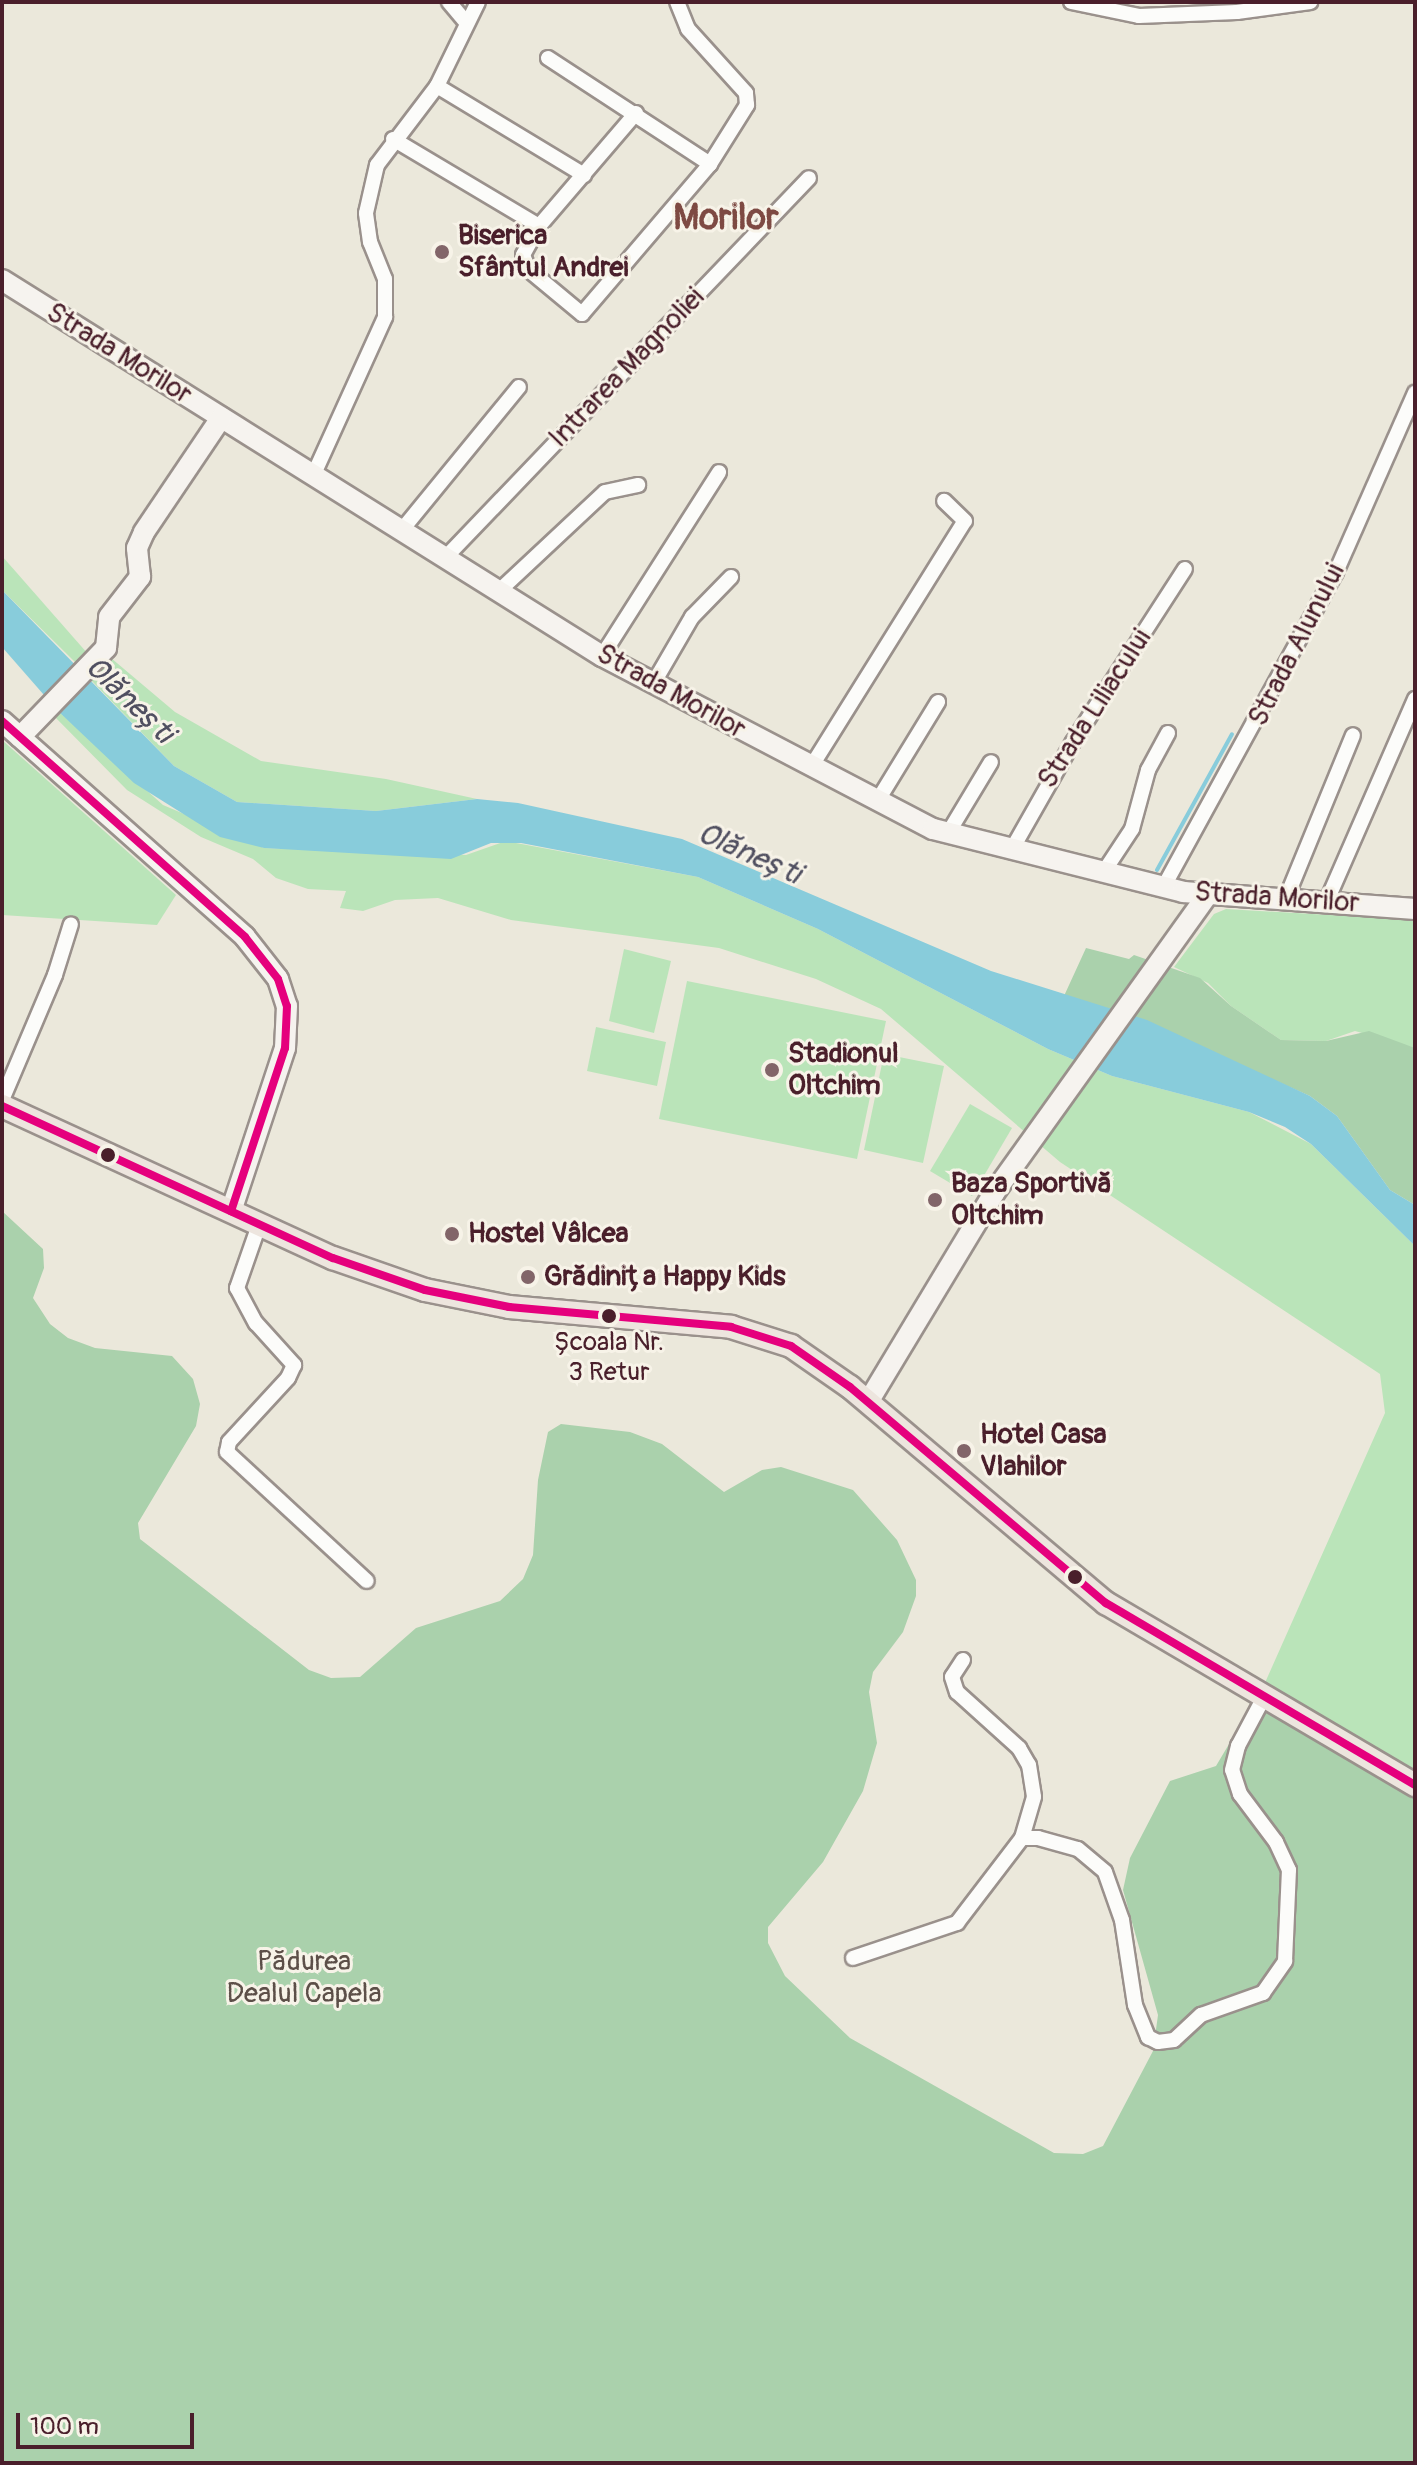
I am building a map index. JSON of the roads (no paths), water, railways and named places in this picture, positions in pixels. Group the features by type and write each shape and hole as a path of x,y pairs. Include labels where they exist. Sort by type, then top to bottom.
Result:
{"main road":[{"path":"2,1103 259,1225 372,1273 467,1300 748,1331 811,1358 868,1402 1095,1595 1415,1785"}],"street":[{"path":"449,2 465,21"},
{"path":"313,476 382,333 387,290 366,213 377,165 393,139 437,86 465,21 478,2"},
{"path":"636,113 539,226 523,260 582,314 710,164 740,121 746,93 688,29 677,2"},
{"path":"1071,2 1103,13 1139,16 1237,12 1310,2"},
{"path":"548,58 710,164"},
{"path":"437,86 584,175"},
{"path":"393,139 539,226"},
{"name":"Intrarea Magnoliei","path":"445,558 809,178"},
{"name":"Strada Morilor","path":"2,280 602,656 947,835 1163,888 1207,895 1415,909"},
{"path":"401,531 519,387"},
{"name":"Strada Alunului","path":"1163,888 1330,585 1415,393"},
{"path":"26,730 106,648 109,617 140,577 137,548 144,532 221,418"},
{"path":"602,656 719,472"},
{"path":"498,592 605,492 638,485"},
{"path":"811,767 965,521 944,501"},
{"name":"Strada Liliacului","path":"1011,851 1050,779 1185,569"},
{"path":"653,684 692,617 731,577"},
{"path":"1326,903 1415,699"},
{"path":"878,800 938,702"},
{"path":"2,721 26,730 245,937 278,979 287,1006 285,1048 231,1211"},
{"path":"1103,873 1132,829 1148,770 1168,733"},
{"path":"1285,901 1353,735"},
{"path":"947,835 991,762"},
{"path":"868,1402 994,1193 1060,1107 1207,895"},
{"path":"2,1103 55,975 71,924"},
{"path":"259,1225 237,1288 256,1323 294,1365 288,1378 229,1442 227,1452 367,1581"},
{"path":"853,1958 957,1923 1022,1838 1034,1797 1029,1765 1019,1748 957,1692 952,1677 963,1660"},
{"path":"1022,1838 1078,1849 1105,1872 1116,1893 1135,2005 1148,2037 1158,2042 1174,2040 1201,2015 1263,1993 1281,1971 1288,1947 1289,1870 1276,1842 1240,1794 1232,1770 1238,1746 1264,1697"}],"water":[{"path":"2,590 174,766 237,802 376,811 477,799 518,803 682,839 991,971 1147,1020 1310,1096 1337,1116 1390,1190 1415,1205 1415,1246 1311,1144 1285,1127 1249,1112 1112,1076 1048,1049 818,929 698,877 521,843 491,843 451,859 264,848 220,837 134,783 58,711 2,647"}],"waterway":[{"path":"1157,870 1232,734"}],"place":[{"name":"Biserica Sfântul Andrei","path":"442,252"},
{"name":"Stadionul Oltchim","path":"772,1070"},
{"name":"Baza Sportivă Oltchim","path":"935,1200"},
{"name":"Hostel Vâlcea","path":"452,1234"},
{"name":"Grădinița Happy Kids","path":"528,1277"},
{"name":"Școala Nr. 3 Retur","path":"609,1316"},
{"name":"Hotel Casa Vlahilor","path":"964,1451"}],"district":[{"name":"Morilor","path":"726,218"}],"water label":[{"name":"Olănești","path":"129,700"},
{"name":"Olănești","path":"749,854"}],"park label":[{"name":"Pădurea Dealul Capela","path":"304,1978"}]}
